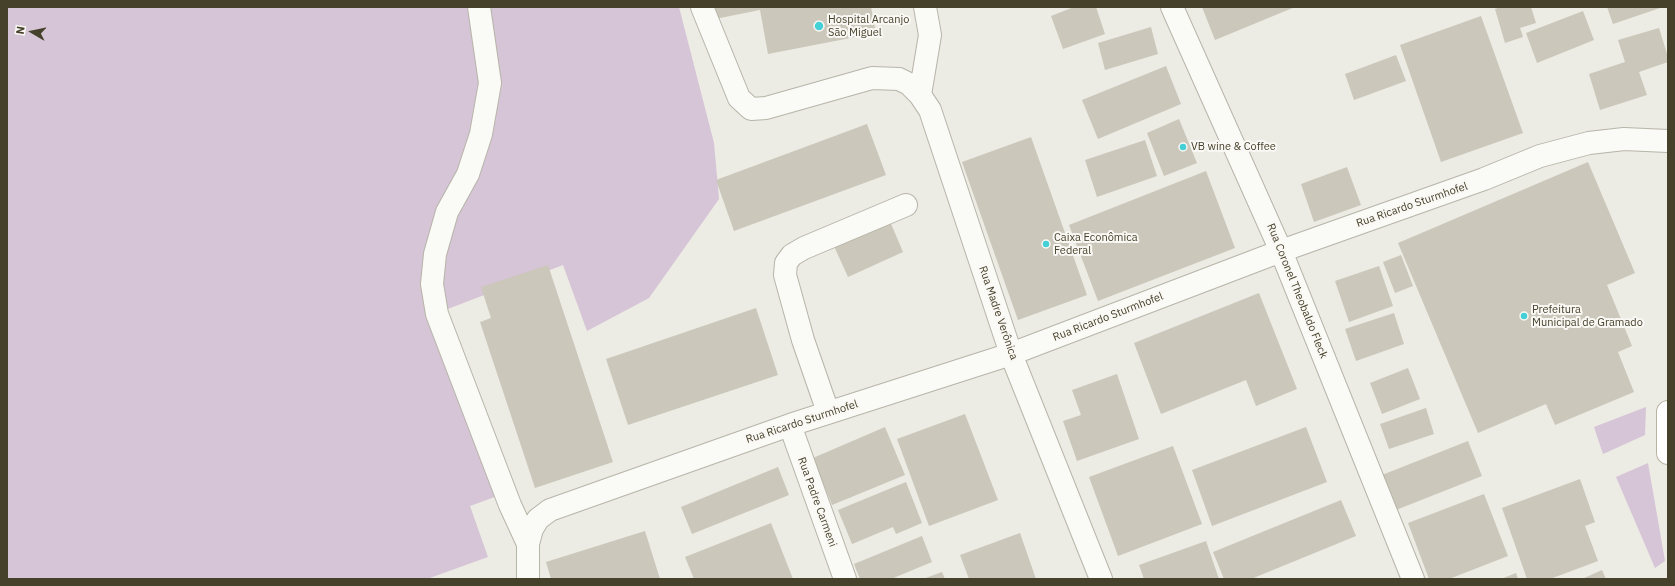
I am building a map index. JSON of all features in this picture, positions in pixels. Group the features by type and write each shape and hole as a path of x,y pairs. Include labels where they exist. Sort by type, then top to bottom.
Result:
{"main road":[{"path":"1668,412 1668,453"}],"street":[{"path":"479,7 490,83 480,134 470,168 447,212 434,254 432,284 437,314 510,504 528,544 528,579"},
{"name":"Rua Madre Verônica","path":"702,7 739,98 751,109 766,108 872,78 899,79 909,84 920,95 930,110 1011,354 1101,579"},
{"path":"920,95 930,35 925,7"},
{"name":"Rua Coronel Theobaldo Fleck","path":"1172,7 1281,251 1413,579"},
{"name":"Rua Ricardo Sturmhofel","path":"528,544 532,530 538,519 550,510 828,412 1011,354 1281,251 1484,179 1540,156 1589,143 1624,139 1668,141"},
{"path":"828,412 785,275 786,263 792,255 804,248 906,205"},
{"name":"Rua Padre Carmeni","path":"790,425 845,579"}],"shaded area":[{"path":"7,7 679,7 714,143 719,199 649,298 587,331 563,265 445,310 500,495 470,506 488,557 427,579 7,579"},
{"path":"1646,407 1645,435 1603,454 1594,427"},
{"path":"1648,463 1665,561 1655,568 1616,477"}],"building":[{"name":"Hospital Arcanjo São Miguel","path":"713,7 871,7 876,33 768,54 760,10 715,19"},
{"path":"1074,7 1096,7 1105,34 1063,49 1051,16"},
{"path":"1202,7 1295,7 1215,40"},
{"path":"1501,7 1531,7 1536,23 1520,28 1523,37 1505,43 1495,9"},
{"path":"1607,7 1663,7 1613,24"},
{"path":"1583,11 1594,40 1537,63 1526,33"},
{"path":"1481,16 1523,133 1441,162 1400,45"},
{"path":"1151,27 1158,54 1105,70 1098,43"},
{"path":"1659,28 1668,57 1668,62 1639,72 1647,95 1600,110 1589,74 1625,62 1618,40"},
{"path":"1396,55 1406,81 1354,100 1345,74"},
{"path":"1166,66 1181,104 1098,139 1082,100"},
{"path":"1179,119 1197,163 1164,176 1147,133"},
{"path":"867,124 886,175 734,231 716,180"},
{"path":"1031,137 1087,295 1018,320 962,162"},
{"path":"1145,140 1157,176 1097,197 1085,160"},
{"name":"Prefeitura Municipal de Gramado","path":"1588,162 1635,273 1607,285 1632,346 1618,352 1634,392 1555,425 1546,404 1478,433 1398,243"},
{"path":"1347,167 1361,205 1314,222 1301,184"},
{"path":"1206,171 1235,248 1098,301 1069,225"},
{"path":"889,219 903,252 848,277 833,244"},
{"path":"1401,255 1413,286 1395,293 1383,262"},
{"path":"548,265 613,462 535,488 480,322 491,318 481,287"},
{"path":"1379,266 1393,306 1349,322 1335,281"},
{"path":"1259,293 1297,389 1256,406 1246,380 1161,414 1134,343"},
{"path":"756,308 778,375 628,425 606,359"},
{"path":"1394,313 1404,344 1356,361 1345,329"},
{"path":"1408,368 1420,399 1382,414 1370,383"},
{"path":"1117,374 1139,439 1077,461 1063,421 1081,415 1072,390"},
{"path":"1426,408 1434,434 1389,449 1380,424"},
{"path":"965,414 998,500 929,526 897,439"},
{"path":"885,427 905,475 832,505 813,458"},
{"path":"1306,427 1327,482 1212,526 1192,470"},
{"path":"1468,441 1482,476 1396,510 1382,475"},
{"path":"1173,446 1202,524 1118,556 1089,477"},
{"path":"778,467 789,495 692,534 681,507"},
{"path":"1580,479 1595,522 1585,526 1598,561 1550,579 1527,579 1502,508"},
{"path":"906,482 922,523 896,534 893,527 852,544 838,510"},
{"path":"1484,494 1508,556 1449,579 1429,579 1408,523"},
{"path":"1341,500 1356,536 1251,579 1224,579 1213,552"},
{"path":"771,523 793,579 694,579 685,557"},
{"path":"645,531 660,579 551,579 546,562"},
{"path":"1020,533 1036,579 969,579 960,555"},
{"path":"922,536 932,562 891,579 860,579 854,564"},
{"path":"1206,541 1219,579 1144,579 1139,565"},
{"path":"1602,570 1606,579 1582,579"},
{"path":"942,572 945,579 923,579"},
{"path":"1516,573 1518,579 1501,579"}],"place":[{"name":"Hospital Arcanjo São Miguel","path":"819,26"},
{"name":"VB wine & Coffee","path":"1183,147"},
{"name":"Caixa Econômica Federal","path":"1046,244"},
{"name":"Prefeitura Municipal de Gramado","path":"1524,316"}]}
